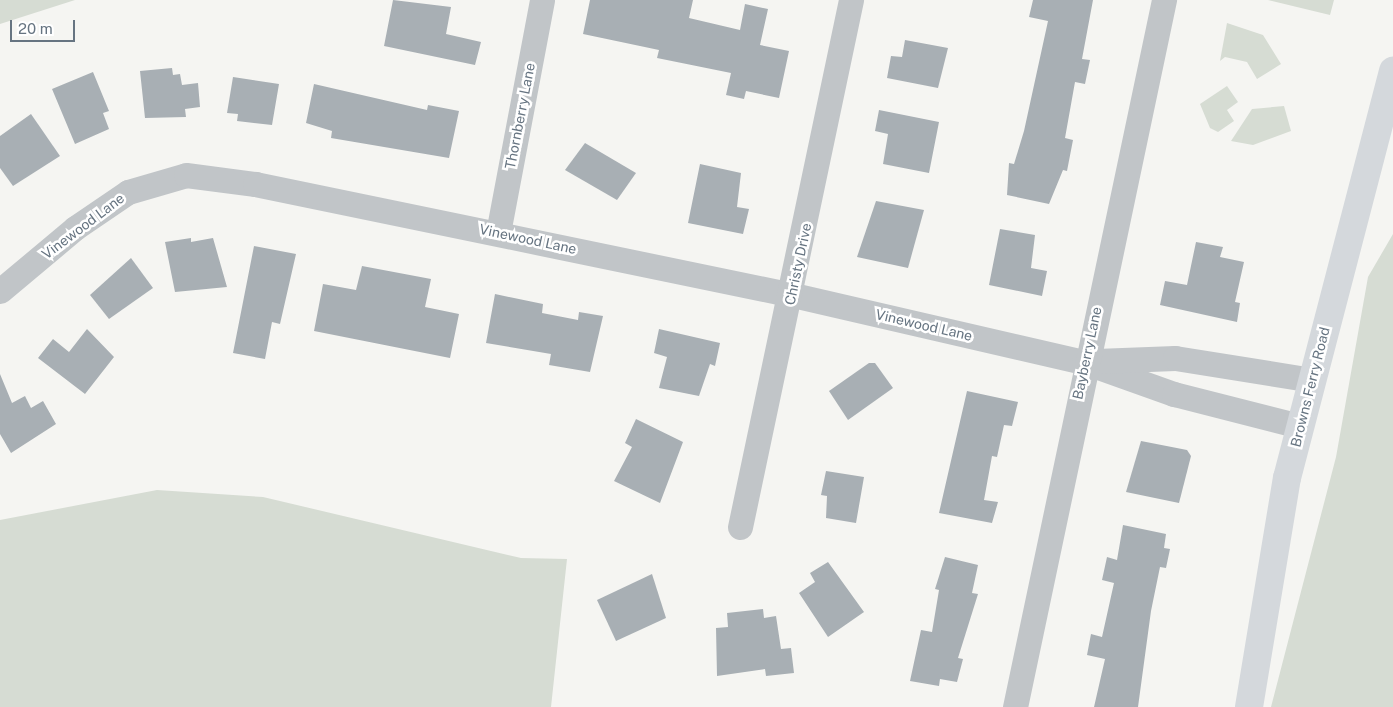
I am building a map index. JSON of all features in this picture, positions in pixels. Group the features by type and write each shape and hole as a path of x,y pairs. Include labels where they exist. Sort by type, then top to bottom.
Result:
{"street":[{"name":"Thornberry Lane","path":"498,233 542,0"},
{"name":"Christy Drive","path":"740,528 793,294 851,0"},
{"name":"Bayberry Lane","path":"1015,707 1084,362 1164,0"},
{"name":"Browns Ferry Road","path":"1249,707 1300,426 1393,71"},
{"name":"Vinewood Lane","path":"0,291 75,228 128,192 186,175 255,184 793,294 1084,362 1174,394 1300,426"},
{"name":"Vinewood Lane","path":"1084,362 1175,358 1312,380"}],"shaded area":[{"path":"0,0 75,0 0,24"},
{"path":"1268,0 1334,0 1330,15"},
{"path":"1227,23 1263,35 1281,64 1257,79 1247,62 1225,57 1220,61"},
{"path":"1227,86 1238,102 1227,110 1234,121 1218,132 1210,128 1200,104"},
{"path":"1284,106 1291,131 1253,145 1231,141 1252,109"},
{"path":"1393,234 1393,707 1271,707 1336,457 1368,277"},
{"path":"157,490 263,497 521,558 567,559 551,707 0,707 0,520"}],"building":[{"path":"393,0 451,7 446,34 481,42 475,65 384,46"},
{"path":"590,0 693,0 689,18 740,30 745,4 768,9 760,45 789,51 779,98 746,91 744,99 726,95 731,73 657,58 659,50 583,34"},
{"path":"1033,0 1093,0 1082,59 1090,60 1085,84 1075,82 1065,138 1073,140 1067,171 1063,170 1049,204 1007,195 1009,163 1014,164 1024,131 1048,21 1029,17"},
{"path":"905,40 948,48 938,88 887,78 891,56 902,57"},
{"path":"172,68 173,75 180,74 182,85 198,83 200,107 185,109 186,117 145,118 140,71"},
{"path":"93,72 109,111 103,113 109,129 75,144 52,89"},
{"path":"233,77 279,84 272,125 237,121 238,114 227,113"},
{"path":"314,84 427,110 428,105 459,111 449,158 331,138 332,131 306,123"},
{"path":"879,110 939,122 929,173 883,164 888,134 875,131"},
{"path":"31,114 60,156 13,186 0,168 0,136"},
{"path":"585,143 636,173 617,200 565,170"},
{"path":"700,164 741,173 737,207 749,209 743,234 688,223"},
{"path":"876,201 924,210 908,268 857,257"},
{"path":"1000,229 1035,235 1031,268 1047,271 1042,296 989,285"},
{"path":"191,238 191,242 213,238 227,287 175,292 165,242"},
{"path":"1196,242 1223,247 1220,257 1244,262 1235,302 1240,303 1237,322 1160,305 1165,281 1187,285"},
{"path":"254,246 296,254 280,324 272,322 265,359 233,353"},
{"path":"131,258 153,288 109,319 90,295"},
{"path":"362,266 431,279 425,307 459,314 450,358 314,331 323,284 356,290"},
{"path":"495,294 543,304 542,313 578,320 579,312 603,316 590,372 549,365 551,354 486,343"},
{"path":"87,329 114,357 85,394 38,358 53,339 69,352"},
{"path":"659,329 720,343 715,366 710,364 699,396 659,388 667,357 654,353"},
{"path":"869,363 875,363 893,388 848,420 829,391"},
{"path":"0,374 12,403 25,396 31,408 43,401 56,424 11,453 0,434"},
{"path":"967,391 1018,402 1012,426 1004,425 997,457 992,456 984,500 998,502 992,523 939,513"},
{"path":"636,419 683,442 660,503 614,481 632,447 625,443"},
{"path":"1141,441 1187,450 1191,456 1179,503 1126,492"},
{"path":"826,471 864,477 856,523 826,518 827,496 821,495"},
{"path":"1123,525 1166,534 1164,548 1170,549 1166,568 1160,567 1151,611 1138,707 1094,707 1105,659 1087,655 1091,634 1102,637 1114,583 1102,580 1107,557 1117,560"},
{"path":"945,557 978,565 972,593 978,594 958,658 963,659 957,682 940,679 939,686 910,681 921,630 932,632 939,590 935,589"},
{"path":"828,562 864,612 828,637 799,593 815,582 810,573"},
{"path":"652,574 666,618 616,641 597,600"},
{"path":"763,609 764,618 776,616 781,649 791,648 794,673 766,676 765,669 717,676 716,628 728,627 727,613"}]}
